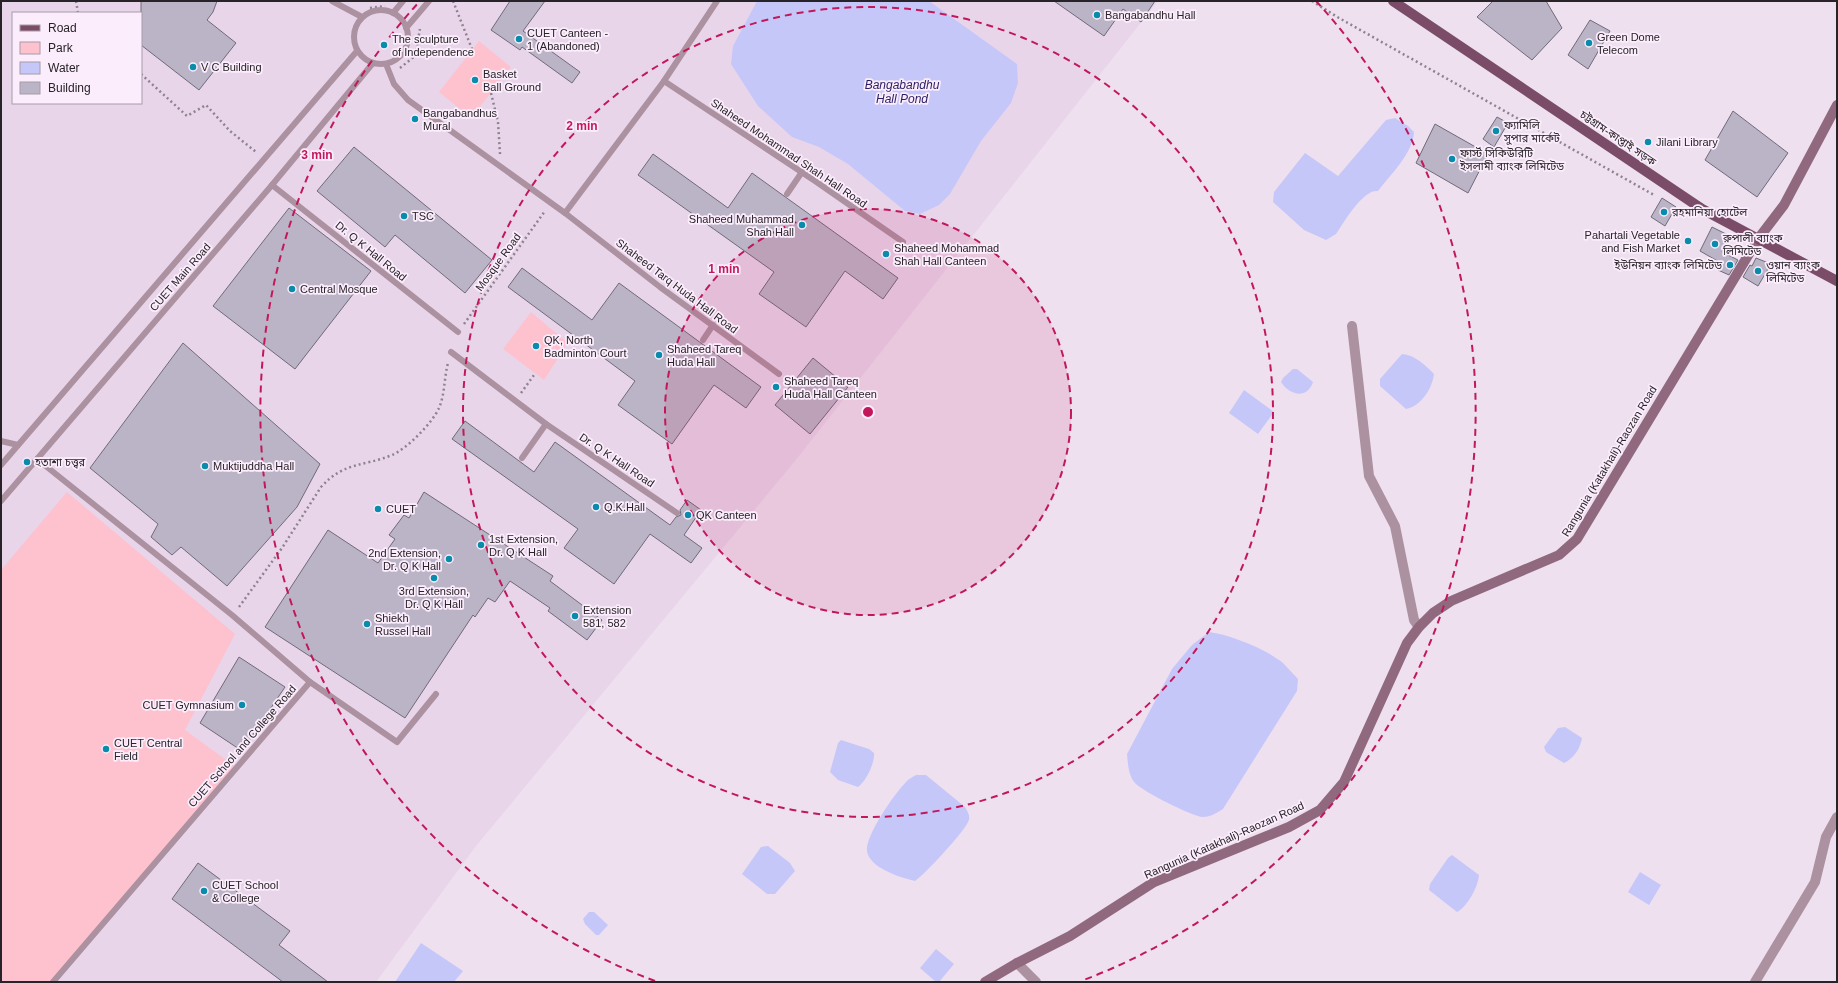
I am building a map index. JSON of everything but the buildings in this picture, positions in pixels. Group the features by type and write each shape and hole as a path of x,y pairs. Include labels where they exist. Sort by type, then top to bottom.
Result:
{"main road":[{"name":"চট্টগ্রাম-কাপ্তাই সড়ক","path":"1393,1 1702,209 1837,281"},
{"name":"Rangunia (Katakhali)-Raozan Road","path":"985,982 1017,963 1070,936 1154,882 1289,826 1320,810 1344,782 1408,643 1419,627 1433,613 1451,602 1559,555 1577,539 1758,239 1784,205 1837,105"}],"street":[{"path":"1352,326 1369,476 1395,526 1414,620 1419,627"},
{"path":"1755,982 1815,882 1826,837 1837,817"},
{"path":"1017,963 1036,982"}],"lane":[{"path":"332,1 362,17"},
{"path":"393,13 403,1"},
{"path":"406,28 429,1"},
{"path":"565,212 664,81 718,1"},
{"path":"377,10 393,13 401,19 406,28 408,41 398,58 386,64 373,63 364,58 357,51 354,42 354,33 356,24 362,17 377,10"},
{"name":"CUET Main Road","path":"1,465 357,51"},
{"name":"CUET Main Road","path":"1,501 272,184 373,63"},
{"name":"Shaheed Tarq Huda Hall Road","path":"386,64 394,84 408,100 552,202 660,287 779,374"},
{"name":"Shaheed Mohammad Shah Hall Road","path":"664,81 802,172 903,242"},
{"path":"787,194 802,172"},
{"name":"Dr. Q K Hall Road","path":"272,184 458,332"},
{"path":"703,340 713,325"},
{"name":"Dr. Q K Hall Road","path":"451,352 546,424 677,513"},
{"path":"522,458 546,424"},
{"path":"1,441 18,445"},
{"name":"CUET School and College Road","path":"37,459 232,615 310,682 53,982"},
{"path":"310,682 398,742 436,694"}],"path":[{"path":"76,1 78,12"},
{"path":"453,1 472,49"},
{"path":"1312,1 1339,18 1659,197"},
{"path":"396,72 415,56 420,28"},
{"path":"142,75 187,116 206,105 230,131 264,159"},
{"path":"491,93 498,122 501,166"},
{"name":"Mosque Road","path":"458,332 552,202"},
{"path":"232,615 259,581 321,487 330,477 341,470 393,455 415,439 438,410 443,397 444,376 451,352"},
{"path":"515,400 534,375"}],"shaded area":[{"name":"CUET","path":"1,1 1158,1 795,461 476,846 376,982 1,982"}],"green space":[{"name":"Basket Ball Ground","path":"479,41 511,67 471,118 439,92"},
{"name":"QK, North Badminton Court","path":"531,312 568,343 544,380 503,349"},
{"name":"CUET Central Field","path":"67,492 235,634 185,730 237,768 50,982 1,982 1,570"}],"water":[{"name":"Bangabandhu Hall Pond","path":"757,1 929,1 1017,64 1018,83 1011,103 981,141 950,194 939,205 920,214 905,211 848,164 819,147 792,137 758,106 731,64 733,46"},
{"path":"1395,118 1408,126 1414,132 1410,148 1378,191 1366,195 1354,207 1336,234 1326,240 1304,230 1273,202 1274,192 1305,153 1338,176 1386,120"},
{"path":"1402,354 1415,358 1434,374 1431,385 1421,401 1406,409 1380,386 1380,379"},
{"path":"1293,369 1297,369 1313,382 1307,391 1298,394 1289,390 1281,382 1283,378"},
{"path":"1244,390 1274,412 1258,434 1229,413"},
{"path":"1209,632 1238,639 1258,648 1283,663 1298,679 1297,691 1223,809 1211,816 1203,817 1189,813 1157,797 1135,783 1129,769 1127,754 1172,669 1192,645"},
{"path":"1565,727 1582,738 1576,753 1571,759 1564,763 1546,752 1544,747 1558,728"},
{"path":"841,740 869,749 874,753 873,762 869,772 864,781 858,787 838,780 830,772 838,743"},
{"path":"916,775 926,775 965,807 969,818 965,827 952,844 915,881 895,875 880,867 869,857 867,851 871,835 888,805 908,780"},
{"path":"768,846 790,863 795,871 775,894 767,894 742,874 761,847"},
{"path":"1452,855 1479,875 1477,885 1471,896 1465,906 1457,912 1429,890 1430,884 1448,858"},
{"path":"1640,872 1661,885 1649,905 1628,892"},
{"path":"589,912 594,912 608,925 599,935 596,935 585,924 583,919"},
{"path":"421,943 463,971 454,982 395,982"},
{"path":"936,949 954,964 939,982 936,982 920,968"}],"place":[{"name":"Bangabandhu Hall","path":"1097,15"},
{"name":"CUET Canteen - 1 (Abandoned)","path":"519,39"},
{"name":"Green Dome Telecom","path":"1589,43"},
{"name":"The sculpture of Independence","path":"384,45"},
{"name":"V C Building","path":"193,67"},
{"name":"Basket Ball Ground","path":"475,80"},
{"name":"Bangabandhus Mural","path":"415,119"},
{"name":"ফ্যামিলি সুপার মার্কেট","path":"1496,131"},
{"name":"Jilani Library","path":"1648,142"},
{"name":"ফার্স্ট সিকিউরিটি ইসলামী ব্যাংক লিমিটেড","path":"1452,159"},
{"name":"রহমানিয়া হোটেল","path":"1664,212"},
{"name":"TSC","path":"404,216"},
{"name":"Shaheed Muhammad Shah Hall","path":"802,225"},
{"name":"Pahartali Vegetable and Fish Market","path":"1688,241"},
{"name":"রুপালী ব্যাংক লিমিটেড","path":"1715,244"},
{"name":"Shaheed Mohammad Shah Hall Canteen","path":"886,254"},
{"name":"ইউনিয়ন ব্যাংক লিমিটেড","path":"1730,265"},
{"name":"ওয়ান ব্যাংক লিমিটেড","path":"1758,271"},
{"name":"Central Mosque","path":"292,289"},
{"name":"QK, North Badminton Court","path":"536,346"},
{"name":"Shaheed Tareq Huda Hall","path":"659,355"},
{"name":"Shaheed Tareq Huda Hall Canteen","path":"776,387"},
{"name":"হতাশা চত্ত্বর","path":"27,462"},
{"name":"Muktijuddha Hall","path":"205,466"},
{"name":"Q.K.Hall","path":"596,507"},
{"name":"CUET","path":"378,509"},
{"name":"QK Canteen","path":"688,515"},
{"name":"1st Extension, Dr. Q K Hall","path":"481,545"},
{"name":"2nd Extension, Dr. Q K Hall","path":"449,559"},
{"name":"3rd Extension, Dr. Q K Hall","path":"434,578"},
{"name":"Extension 581, 582","path":"575,616"},
{"name":"Shiekh Russel Hall","path":"367,624"},
{"name":"CUET Gymnasium","path":"242,705"},
{"name":"CUET Central Field","path":"106,749"},
{"name":"CUET School & College","path":"204,891"}]}
